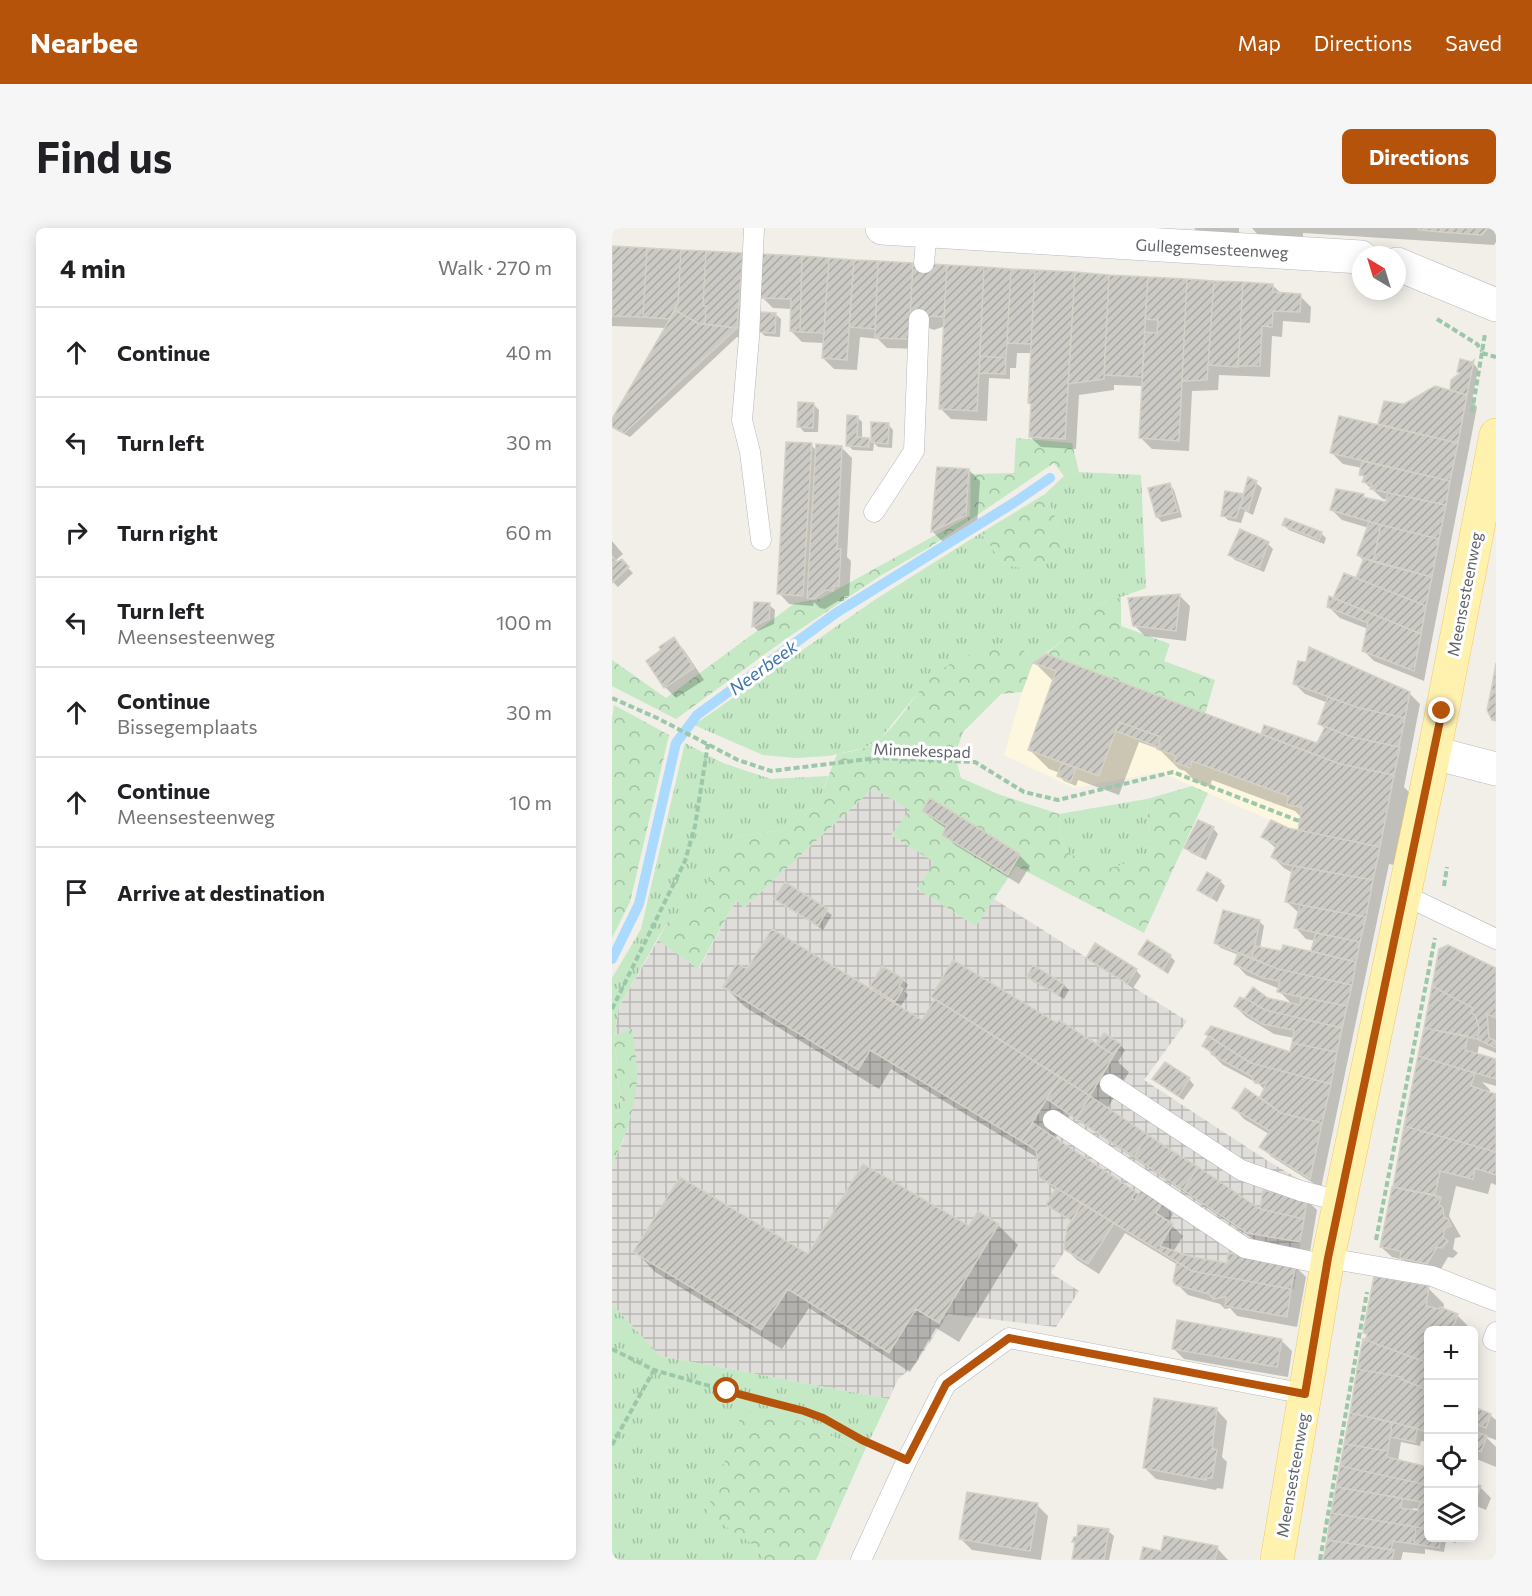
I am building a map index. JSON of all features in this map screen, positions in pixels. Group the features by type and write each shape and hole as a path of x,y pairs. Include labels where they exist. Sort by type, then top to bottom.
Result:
{"main road":[{"name":"Meensesteenweg","path":"1277,1560 1328,1262 1434,753 1496,435"}],"street":[{"name":"Gullegemsesteenweg","path":"882,228 1352,256"},
{"path":"1406,268 1496,305"},
{"path":"1434,753 1496,769"}],"lane":[{"path":"754,228 749,338 742,420 752,464 761,540"},
{"path":"924,263 927,231"},
{"path":"874,512 914,452 919,319"},
{"path":"1404,895 1496,939"},
{"path":"1110,1084 1241,1170 1302,1191 1340,1201"},
{"path":"1053,1120 1245,1248 1328,1262 1371,1265 1432,1276 1496,1301"},
{"path":"1496,1332 1493,1340 1496,1341"},
{"path":"861,1560 907,1460 946,1384 1009,1338 1305,1394"}],"path":[{"path":"1479,370 1484,338"},
{"path":"1482,353 1496,357"},
{"name":"Minnekespad","path":"612,698 657,718 738,760 771,771 877,758 975,762 1024,792 1058,800 1173,772 1299,821"},
{"path":"612,1009 685,861 695,826 708,744"},
{"path":"1320,1560 1371,1265 1440,913 1447,862"},
{"path":"612,1349 654,1370 823,1418 862,1440 907,1460"},
{"path":"612,1445 654,1370"}],"shaded area":[{"path":"1046,654 1340,764 1394,775 1380,847 1288,828 1160,772 1074,788 1004,755 1033,663"},
{"path":"873,788 911,810 891,835 935,862 917,889 976,926 994,899 1187,1021 1144,1080 1309,1185 1294,1289 1192,1271 1082,1204 1067,1228 1064,1252 1051,1273 1079,1291 1056,1327 948,1314 915,1365 898,1379 889,1399 660,1356 612,1304 612,1165 623,1142 637,1079 632,1029 614,1036 619,1007 658,940 699,969 736,900 745,907"}],"green space":[{"path":"1016,438 1072,443 1079,472 1064,476 1054,463 930,547 880,576 787,638 676,719 612,686 612,660 666,698 795,603 820,599 970,516 971,474 1014,473"},
{"path":"1079,472 1141,475 1146,588 1080,612 1069,635 1033,663 1022,648 941,670 921,689 880,739 864,748 828,756 796,758 763,755 694,725 876,599 981,533 1004,565 1059,526 1045,494 1064,476"},
{"path":"1045,494 1059,526 1060,550 1047,561 1028,568 1004,565 981,533"},
{"path":"1121,597 1121,626 1170,644 1164,661 1215,680 1205,714 1046,654 1069,635 1080,612"},
{"path":"1000,643 1022,648 1033,663 1022,692 1001,694 963,732 955,755 961,778 998,794 1059,814 1062,844 1069,853 1082,861 1111,868 1150,855 1147,799 1192,786 1208,793 1144,933 1016,866 976,926 917,889 934,862 891,835 910,810 873,788 744,908 736,900 698,969 658,940 667,922 683,927 734,837 783,830 804,816 819,801 837,754 861,749 876,742 895,723 921,689 941,670 962,658"},
{"path":"614,705 669,735 630,902 612,938 612,719"},
{"path":"685,743 723,763 771,779 828,776 819,801 804,816 783,830 734,837 683,928 667,922 619,1007 614,1036 621,1108 612,1121 612,978 641,929"},
{"path":"1147,799 1150,855 1111,869 1082,861 1069,853 1062,844 1059,814"},
{"path":"632,1028 637,1067 636,1091 629,1124 612,1165 612,1121 621,1108 614,1036"},
{"path":"612,1304 660,1356 889,1399 864,1452 801,1421 735,1531 750,1542 765,1560 612,1560"},
{"path":"743,1410 801,1421 864,1452 816,1560 765,1560 750,1542 706,1514"}],"building":[{"path":"1418,228 1441,228 1441,232 1419,230"},
{"path":"1441,228 1488,228 1482,235 1441,232"},
{"path":"612,246 647,248 643,317 612,316"},
{"path":"647,248 681,250 678,304 669,319 643,317"},
{"path":"681,250 706,251 703,306 706,306 705,324 699,324 675,310 678,304"},
{"path":"706,251 743,253 737,328 705,324 706,306 703,306"},
{"path":"762,254 802,256 800,332 790,331 791,299 760,298"},
{"path":"802,256 829,258 824,333 800,332"},
{"path":"829,258 854,260 847,360 822,358"},
{"path":"854,260 878,261 875,329 849,327"},
{"path":"878,261 913,263 909,339 875,338"},
{"path":"913,263 947,265 944,317 932,316 925,319 910,315"},
{"path":"947,265 984,267 977,411 939,409"},
{"path":"984,267 1011,269 1006,358 980,356"},
{"path":"1011,269 1035,270 1031,344 1007,343"},
{"path":"1035,270 1075,272 1065,439 1029,437 1031,404 1028,403"},
{"path":"1075,272 1109,275 1104,379 1068,384"},
{"path":"1109,275 1148,277 1142,377 1104,375"},
{"path":"1148,277 1187,279 1179,441 1139,438 1145,332 1157,333 1158,320 1145,319"},
{"path":"1187,279 1214,281 1207,380 1182,381"},
{"path":"1214,281 1243,282 1238,367 1208,365"},
{"path":"1243,282 1273,284 1273,292 1301,294 1300,312 1273,311 1272,327 1262,326 1260,366 1238,366"},
{"path":"675,310 699,324 737,328 624,433 612,427 612,419"},
{"path":"760,312 776,313 775,333 759,332"},
{"path":"980,356 1006,358 1005,374 979,373"},
{"path":"1460,359 1472,362 1474,360 1467,395 1450,390 1451,380 1460,373 1457,372"},
{"path":"1435,386 1467,395 1458,443 1378,424 1384,401 1404,404"},
{"path":"798,402 814,403 813,428 797,427"},
{"path":"847,415 858,416 857,437 869,438 869,447 846,446"},
{"path":"1339,416 1458,443 1450,481 1330,453"},
{"path":"871,422 889,423 888,444 871,442"},
{"path":"786,442 812,443 803,596 777,594"},
{"path":"816,444 842,446 837,549 841,549 839,586 834,586 833,591 826,590 814,599 807,598"},
{"path":"1362,461 1450,481 1446,505 1370,489 1372,484 1362,482 1365,476 1359,475"},
{"path":"937,467 969,469 966,515 931,532"},
{"path":"1248,477 1257,481 1248,511 1240,507"},
{"path":"1170,483 1178,512 1156,517 1148,488"},
{"path":"1336,489 1364,494 1363,497 1386,502 1388,493 1446,505 1439,539 1330,510"},
{"path":"1225,491 1244,494 1236,518 1221,516"},
{"path":"1285,518 1322,532 1319,540 1282,525"},
{"path":"1369,522 1381,525 1373,562 1357,555"},
{"path":"1381,525 1439,539 1432,577 1373,562"},
{"path":"1240,529 1269,542 1259,568 1228,555"},
{"path":"612,556 617,562 622,559 629,567 612,583"},
{"path":"1364,558 1432,577 1426,606 1356,578"},
{"path":"1344,573 1426,606 1421,634 1333,598"},
{"path":"1180,594 1176,631 1133,626 1128,598"},
{"path":"1329,596 1421,634 1414,671 1362,651 1368,623 1327,607"},
{"path":"754,602 770,603 769,619 752,627"},
{"path":"674,637 694,668 664,688 646,661 661,650 659,647"},
{"path":"1309,647 1410,692 1405,718 1359,708 1293,684 1298,661 1306,662"},
{"path":"1046,654 1340,764 1394,775 1380,847 1298,830 1302,807 1287,805 1288,796 1192,761 1190,768 1174,762 1176,756 1157,749 1161,737 1119,722 1099,776 1028,750 1056,671 1033,663"},
{"path":"1496,663 1496,692 1491,691"},
{"path":"1491,691 1496,692 1496,721 1492,720 1487,710"},
{"path":"1328,697 1359,708 1405,718 1399,747 1352,737 1318,724"},
{"path":"1119,722 1161,737 1158,747 1116,731"},
{"path":"1264,725 1317,743 1325,727 1352,737 1400,747 1394,775 1340,764 1261,734"},
{"path":"1062,763 1076,768 1071,782 1057,776"},
{"path":"930,798 1020,854 1008,875 942,835 947,826 922,811"},
{"path":"1198,820 1214,827 1200,856 1184,848"},
{"path":"1271,820 1288,828 1380,847 1373,880 1284,864 1271,857 1277,845 1261,837"},
{"path":"1293,866 1373,880 1366,917 1285,902"},
{"path":"1207,872 1221,880 1211,898 1197,890"},
{"path":"785,882 828,909 818,926 774,899"},
{"path":"1300,905 1366,917 1360,942 1294,928"},
{"path":"1223,910 1260,920 1252,958 1214,943"},
{"path":"772,929 922,1020 935,999 1060,1077 1021,1141 870,1050 858,1070 723,987 737,963 747,969"},
{"path":"1316,933 1360,942 1356,962 1311,951"},
{"path":"1147,940 1171,955 1163,970 1138,954"},
{"path":"1095,943 1137,969 1127,984 1086,958"},
{"path":"1283,945 1356,962 1352,985 1278,969 1252,958 1254,946 1281,951"},
{"path":"1448,945 1496,968 1496,1018 1487,1014 1489,1038 1496,1041 1496,1048 1477,1039 1480,1031 1475,1015 1471,1013 1473,1008 1432,986 1439,949"},
{"path":"1238,953 1278,969 1352,985 1347,1006 1277,992 1280,981 1263,978 1234,964"},
{"path":"953,960 1057,1023 1059,1020 1114,1055 1090,1096 931,997"},
{"path":"1033,965 1064,984 1058,995 1027,977"},
{"path":"882,966 904,979 899,986 903,989 895,1002 870,986"},
{"path":"1432,986 1473,1008 1471,1013 1475,1015 1480,1031 1477,1039 1424,1028"},
{"path":"1253,987 1268,998 1300,1005 1301,997 1347,1006 1342,1028 1265,1010 1245,998"},
{"path":"1240,997 1265,1010 1342,1028 1337,1052 1292,1043 1294,1030 1262,1024 1234,1006"},
{"path":"1211,1026 1290,1052 1292,1043 1337,1052 1331,1084 1251,1063 1205,1034"},
{"path":"1424,1028 1468,1036 1465,1050 1496,1059 1496,1079 1418,1056"},
{"path":"1104,1033 1121,1044 1114,1055 1096,1044"},
{"path":"1208,1036 1251,1063 1331,1084 1322,1123 1281,1113 1260,1097 1267,1082 1255,1083 1251,1076 1211,1054 1212,1052 1202,1046"},
{"path":"1418,1056 1475,1073 1471,1086 1496,1094 1496,1152 1404,1126"},
{"path":"1165,1062 1190,1078 1178,1096 1152,1079"},
{"path":"1060,1077 1090,1096 1076,1119 1047,1099"},
{"path":"1245,1088 1281,1113 1322,1123 1310,1179 1259,1147 1270,1131 1232,1108"},
{"path":"1090,1096 1148,1135 1134,1157 1076,1119"},
{"path":"1033,1123 1136,1192 1132,1198 1135,1200 1142,1189 1163,1202 1156,1213 1173,1224 1160,1246 1192,1257 1227,1263 1228,1253 1296,1264 1291,1289 1192,1271 1040,1178 1036,1150 1021,1141"},
{"path":"1404,1126 1496,1152 1496,1175 1475,1168 1473,1179 1440,1171 1435,1195 1393,1187"},
{"path":"1148,1135 1174,1152 1159,1174 1134,1157"},
{"path":"1174,1152 1198,1167 1183,1190 1159,1174"},
{"path":"863,1164 969,1226 978,1211 999,1224 939,1323 916,1309 889,1353 788,1289 761,1330 633,1252 680,1177 808,1254"},
{"path":"1198,1167 1260,1209 1304,1219 1300,1242 1247,1233 1183,1190"},
{"path":"1392,1187 1441,1197 1439,1204 1443,1208 1444,1217 1448,1219 1451,1226 1445,1228 1443,1237 1448,1241 1442,1248 1437,1247 1427,1264 1400,1258 1401,1251 1380,1247"},
{"path":"1056,1188 1082,1203 1072,1221 1046,1205"},
{"path":"1263,1190 1307,1198 1304,1219 1260,1209"},
{"path":"1082,1203 1114,1223 1088,1264 1064,1249 1067,1228"},
{"path":"1177,1262 1192,1271 1291,1289 1287,1317 1225,1306 1226,1297 1213,1299 1209,1294 1176,1285 1173,1281"},
{"path":"1374,1276 1429,1286 1426,1306 1439,1309 1440,1307 1458,1314 1454,1326 1424,1326 1424,1362 1363,1339 1367,1334 1363,1333"},
{"path":"1177,1320 1282,1339 1277,1367 1172,1349"},
{"path":"1363,1339 1424,1362 1424,1388 1401,1379 1402,1377 1357,1369"},
{"path":"1357,1369 1402,1377 1401,1379 1424,1388 1424,1431 1350,1413"},
{"path":"1154,1398 1217,1408 1212,1448 1217,1450 1212,1478 1206,1478 1206,1480 1143,1468"},
{"path":"1478,1409 1491,1414 1486,1428 1478,1425"},
{"path":"1350,1413 1392,1422 1388,1451 1344,1444"},
{"path":"1392,1422 1417,1429 1415,1442 1390,1437"},
{"path":"1478,1433 1487,1436 1481,1452 1478,1451"},
{"path":"1344,1444 1388,1451 1387,1457 1424,1466 1424,1484 1340,1466"},
{"path":"1340,1466 1424,1484 1424,1502 1336,1487"},
{"path":"1336,1487 1402,1498 1401,1508 1418,1511 1420,1501 1424,1502 1424,1528 1331,1513"},
{"path":"967,1492 1038,1503 1030,1551 959,1539"},
{"path":"1331,1513 1416,1527 1414,1544 1393,1541 1391,1550 1327,1540"},
{"path":"1078,1525 1109,1529 1104,1560 1072,1559 1075,1542 1072,1542 1074,1537 1077,1537"},
{"path":"1416,1527 1424,1528 1424,1542 1440,1542 1439,1548 1414,1544"},
{"path":"1164,1536 1218,1546 1215,1560 1140,1560 1143,1547 1161,1551"},
{"path":"1327,1540 1394,1550 1392,1560 1323,1560"}],"waterway":[{"name":"Neerbeek","path":"612,959 639,904 676,743 697,715 836,613 1050,478"}],"route":[{"path":"727,1391 823,1418 862,1440 907,1460 946,1384 1009,1338 1305,1394 1328,1258 1442,711"}]}
